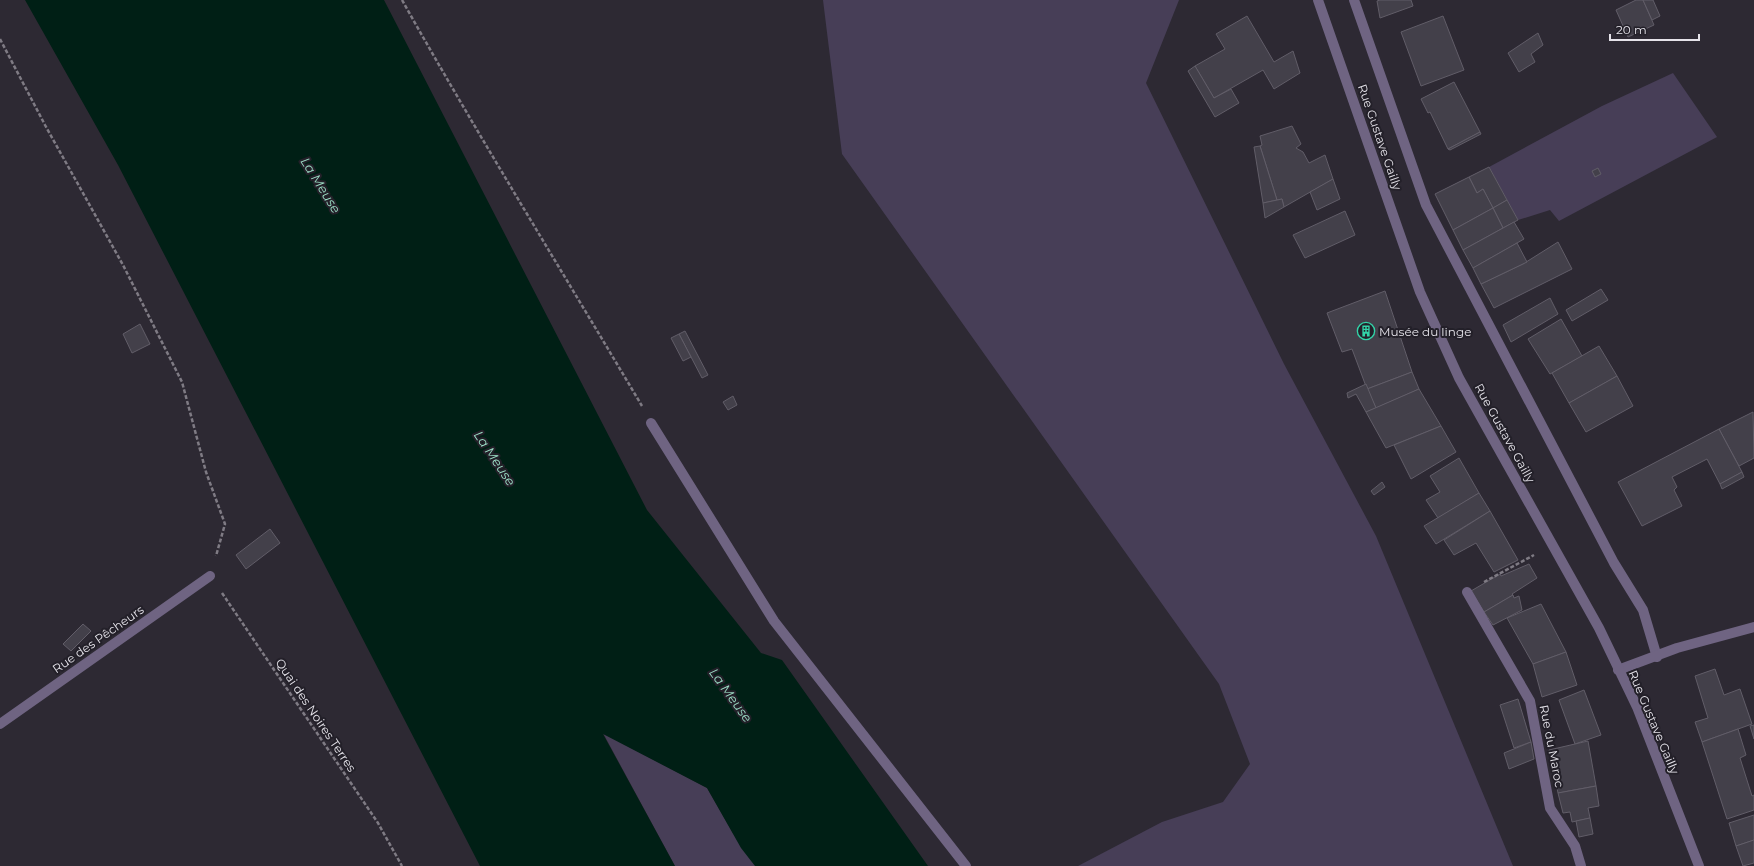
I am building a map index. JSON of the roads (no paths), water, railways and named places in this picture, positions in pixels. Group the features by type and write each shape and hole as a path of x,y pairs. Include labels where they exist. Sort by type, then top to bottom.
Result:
{"street":[{"name":"Rue Gustave Gailly","path":"1318,0 1420,292 1459,378 1599,628 1637,707 1699,866"},
{"name":"Rue Gustave Gailly","path":"1354,0 1426,205 1603,542 1643,610 1656,657"},
{"path":"651,423 774,621 966,866"},
{"name":"Rue des Pêcheurs","path":"0,724 210,576"},
{"name":"Rue du Maroc","path":"1468,592 1530,701 1550,808 1575,846 1581,866"},
{"path":"1618,670 1677,648 1754,627"}],"water":[{"name":"La Meuse","path":"25,0 384,0 647,510 761,653 782,660 928,866 755,866 741,848 707,788 603,734 675,866 480,866 118,165"}],"place":[{"name":"Musée du linge","path":"1366,331"}]}
